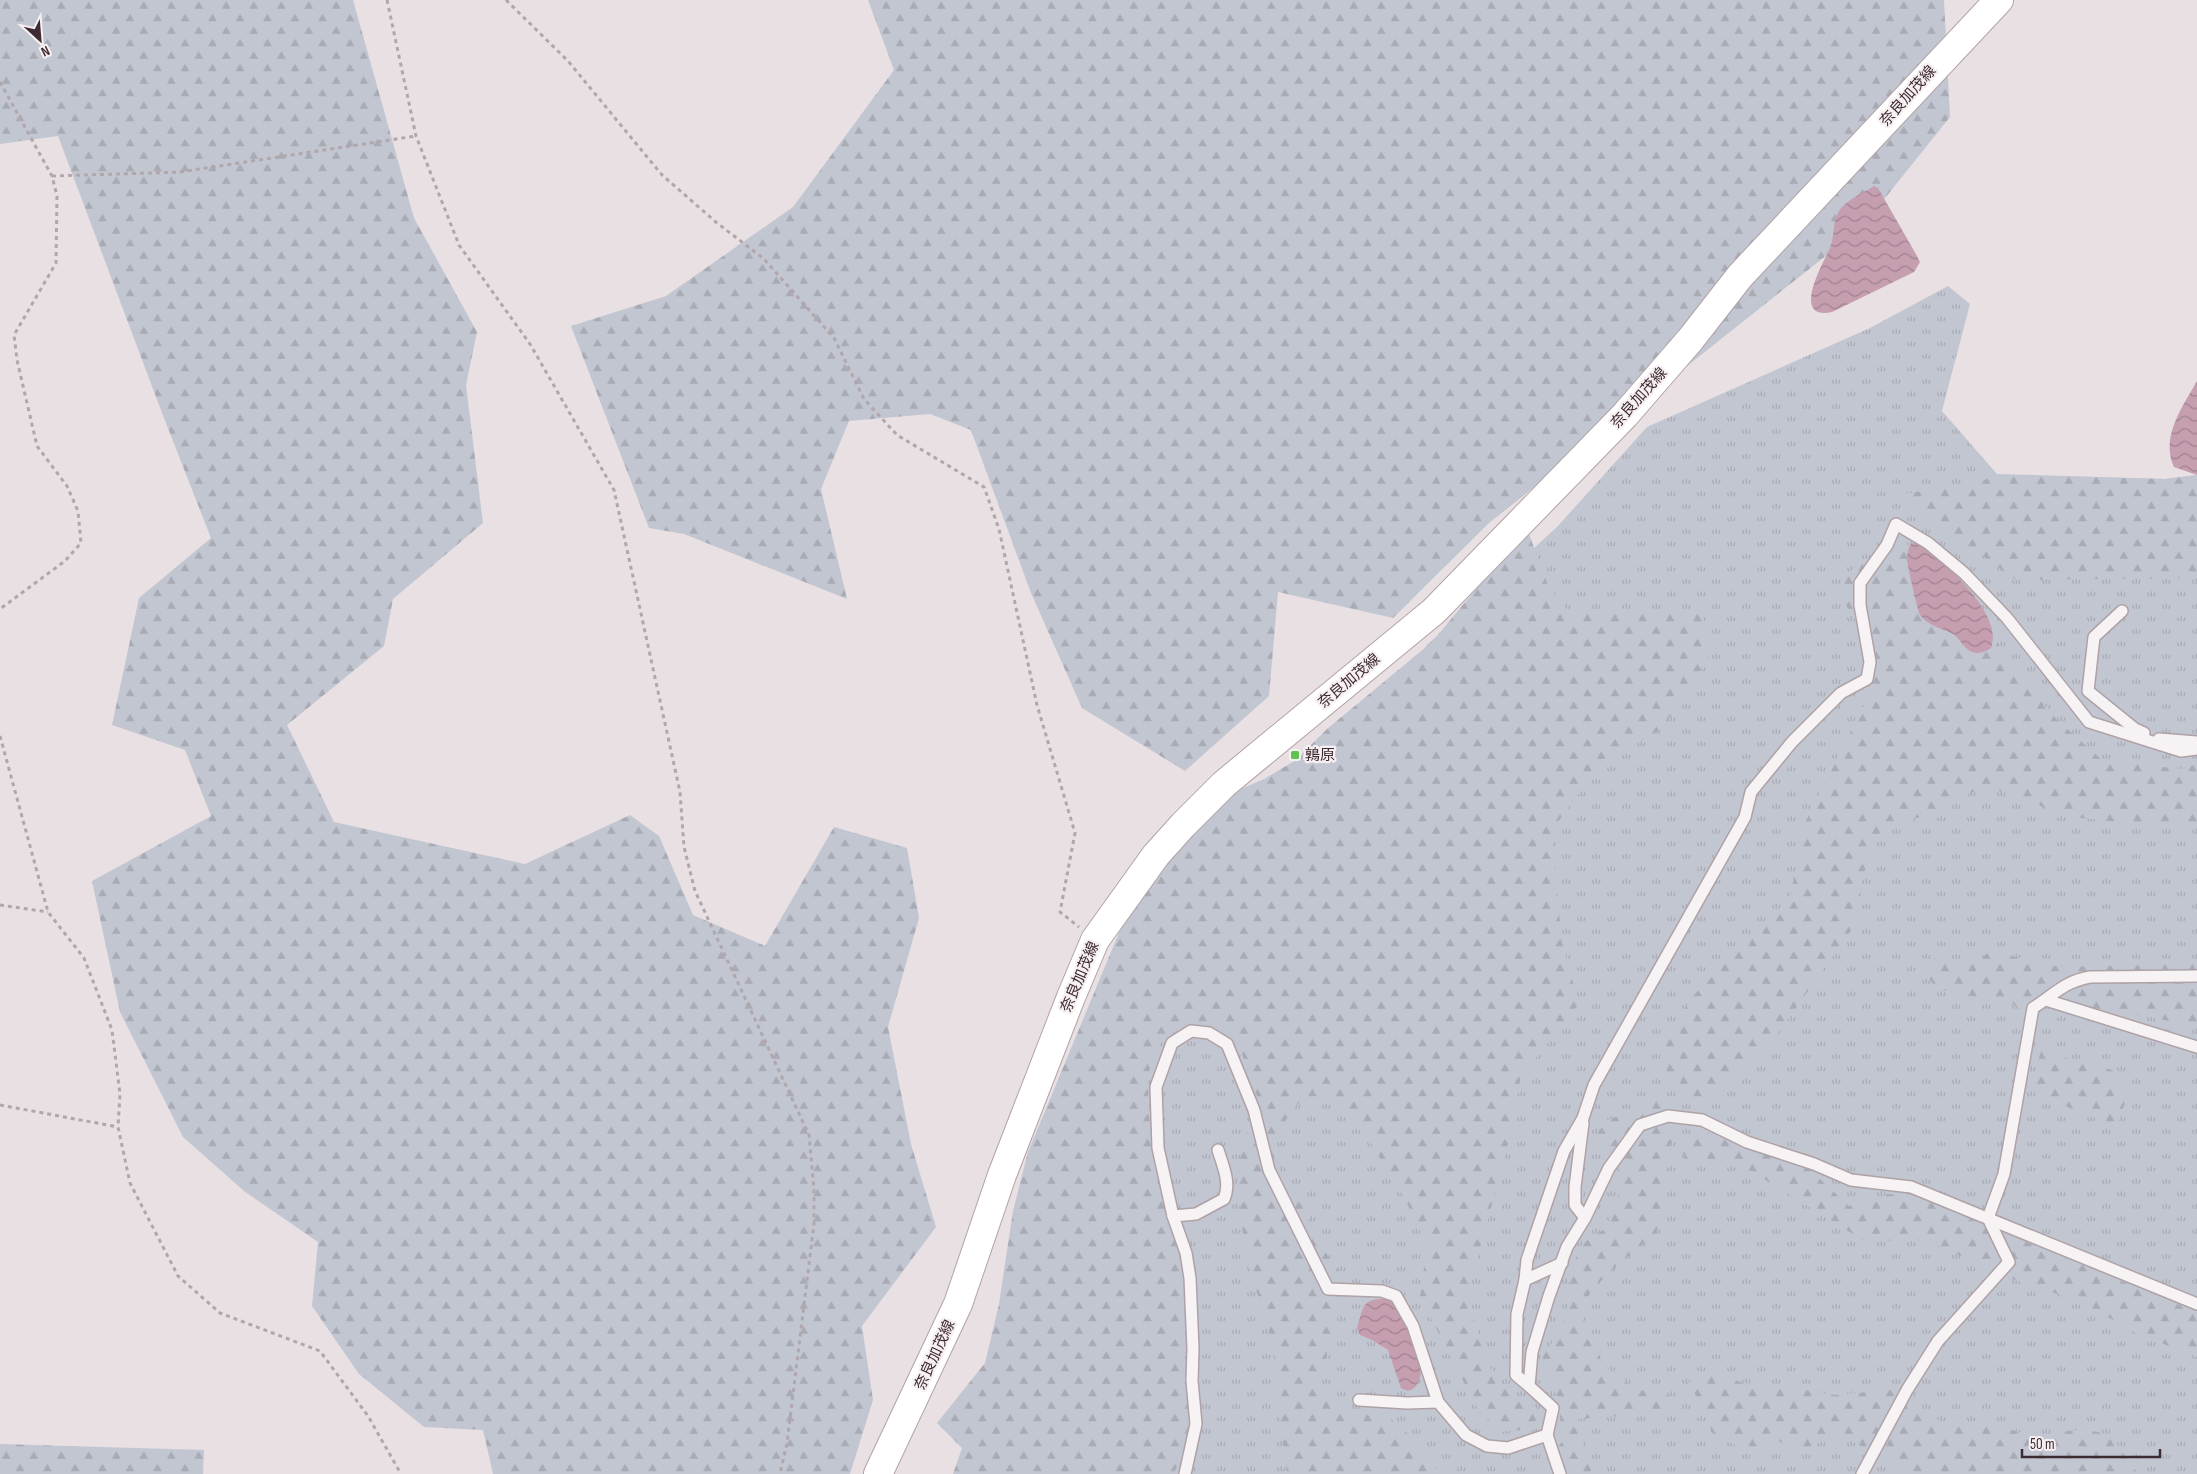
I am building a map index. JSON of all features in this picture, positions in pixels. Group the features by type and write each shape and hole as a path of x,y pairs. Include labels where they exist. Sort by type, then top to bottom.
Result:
{"main road":[{"name":"奈良加茂線","path":"878,1474 958,1304 1002,1175 1070,997 1095,940 1156,855 1183,824 1224,784 1434,611 1624,415 1690,340 1740,276 1999,0"}],"lane":[{"path":"1560,1474 1547,1435 1553,1408 1516,1375 1517,1314 1525,1280 1527,1260 1541,1214 1564,1151 1583,1118 1594,1085 1746,817 1751,792 1816,716 1841,693 1867,680 1870,662 1860,605 1860,583 1887,545 1896,524 1928,543 1970,579 2007,618 2089,722 2182,751 2197,748"},
{"path":"2122,611 2094,637 2088,692 2135,730 2160,739 2197,742"},
{"path":"1862,1474 1906,1390 1938,1341 2010,1262 1988,1218 2004,1174 2033,1008 2062,986 2075,980 2090,977 2197,976"},
{"path":"2046,1000 2197,1048"},
{"path":"1185,1474 1196,1424 1192,1381 1193,1349 1190,1278 1186,1253 1173,1216 1158,1148 1156,1087 1172,1043 1191,1031 1210,1033 1227,1044 1254,1110 1269,1170 1328,1289 1382,1291 1396,1296 1413,1326 1438,1402 1466,1435 1487,1446 1508,1448 1547,1435"},
{"path":"1529,1386 1532,1352 1567,1248 1585,1218 1609,1168 1640,1125 1668,1116 1702,1120 1747,1142 1814,1164 1851,1180 1911,1187 2197,1304"},
{"path":"1583,1118 1575,1187 1575,1205 1585,1218"},
{"path":"1173,1216 1196,1214 1224,1199 1228,1190 1218,1150"},
{"path":"1525,1280 1562,1263"},
{"path":"1359,1400 1407,1403 1438,1402"}],"path":[{"path":"387,0 416,136 459,245 530,344 614,490 680,792 684,847 695,891 809,1135 813,1172 814,1224 787,1443 780,1474"},
{"path":"506,0 568,61 662,175 717,223 763,258 834,338 864,399 897,435 984,487 999,529 1037,705 1075,833 1060,912 1095,940"},
{"path":"0,82 52,176 57,196 56,263 14,335 17,360 37,446 67,486 78,511 81,543 65,561 0,609"},
{"path":"52,176 180,172 416,136"},
{"path":"0,736 48,912 84,958 112,1030 120,1094 118,1127 130,1183 178,1276 220,1313 320,1351 368,1416 401,1474"},
{"path":"0,905 48,912"},
{"path":"0,1104 118,1127"}],"green space":[{"path":"0,0 353,0 414,218 477,332 466,385 483,523 393,599 384,646 287,725 334,822 525,864 630,815 659,836 693,915 765,946 834,827 907,848 919,918 888,1027 911,1144 936,1227 862,1326 873,1400 850,1474 493,1474 483,1430 424,1427 359,1374 312,1306 318,1242 244,1191 183,1137 120,1012 92,881 211,816 185,750 112,725 139,598 211,538 58,136 0,144"},
{"path":"868,0 1944,0 1950,117 1861,228 1489,523 1393,618 1278,592 1269,696 1185,771 1082,708 1031,593 971,430 930,414 849,421 821,489 847,599 684,534 649,528 571,326 666,296 793,207 894,70"},
{"path":"1948,286 1970,304 1942,411 1997,474 2165,479 2197,475 2197,1474 1005,1474 1142,1025 1427,645 1557,527 1647,427 1870,328"},
{"path":"2012,475 2165,479 2197,475 2197,578 2016,580 1899,495"},
{"path":"1529,534 1549,588 1569,612 1703,613 1709,656 1662,729 1601,764 1551,831 1562,942 1579,1004 1521,1076 1506,1153 1467,1295 1487,1363 1511,1395 1536,1407 1538,1419 1520,1430 1499,1432 1476,1406 1420,1297 1427,1246 1405,1199 1347,1105 1314,1096 1300,1102 1271,1139 1276,1165 1302,1198 1317,1241 1346,1281 1343,1311 1332,1325 1320,1389 1358,1414 1388,1416 1409,1435 1439,1474 1287,1474 1279,1416 1272,1338 1252,1278 1241,1223 1237,1180 1242,1146 1259,1102 1238,1042 1219,1027 1196,1023 1170,1034 1151,1054 1148,1088 1150,1131 1168,1218 1179,1255 1184,1281 1190,1426 1184,1455 1173,1474 953,1474 962,1448 937,1423 985,1363 999,1304 1013,1211 1028,1152 1123,923 1166,859 1234,792 1264,779 1296,760 1327,729 1432,642 1481,583"},
{"path":"1909,545 1953,588 2057,720 2102,760 2181,769 2197,764 2197,825 2158,826 2061,816 2012,792 1978,790 1878,836 1863,875 1857,922 1763,1054 1708,1105 1687,1096 1667,1075 1663,1042 1693,996 1790,898 1803,827 1870,693 1871,645 1843,601 1842,578 1863,561"},
{"path":"1991,952 2060,967 2197,964 2197,1027 2109,1011 2065,1008 2021,1010 2009,1001 1991,1003 1955,990 1937,991 1922,966 1938,956 1962,968"},
{"path":"2042,1048 2068,1059 2112,1070 2128,1095 2116,1127 2058,1103 2032,1081"},
{"path":"1657,1101 1679,1128 1670,1144 1657,1233 1604,1278 1579,1310 1603,1365 1635,1389 1671,1396 1683,1412 1578,1419 1592,1474 1547,1474 1544,1462 1562,1442 1559,1403 1542,1358 1562,1327 1570,1295 1568,1274 1583,1243 1605,1229 1618,1200 1618,1171 1594,1141 1605,1121"},
{"path":"1705,1132 1748,1149 1809,1169 1849,1206 1873,1201 1887,1194 1911,1195 2197,1312 2197,1357 2138,1334 2081,1302 2009,1278 1926,1240 1864,1241 1751,1171 1729,1164 1686,1160 1679,1145 1689,1136"},
{"path":"1715,1373 1743,1383 1788,1387 1835,1395 1891,1390 1922,1414 1946,1423 2000,1427 2033,1436 2084,1429 2110,1435 2138,1474 1979,1474 1978,1472 1974,1474 1911,1474 1852,1441 1827,1439 1801,1452 1778,1441 1750,1453 1711,1432 1708,1411 1686,1383"},
{"path":"0,1444 204,1450 203,1474 0,1474"}],"water":[{"path":"1874,186 1878,188 1920,262 1914,272 1832,312 1820,312 1813,308 1811,300 1816,277 1832,243 1837,215 1846,203"},
{"path":"2197,381 2197,475 2174,467 2170,456 2170,444 2175,422"},
{"path":"1918,541 1923,543 1957,577 1981,606 1989,621 1993,635 1991,648 1975,653 1970,651 1953,634 1931,624 1920,615 1907,559 1911,544"},
{"path":"1389,1298 1402,1316 1419,1355 1420,1378 1415,1387 1410,1390 1401,1388 1388,1350 1360,1335 1357,1328 1361,1313 1366,1304 1373,1300"}],"place":[{"name":"鶉原","path":"1295,755"}]}
